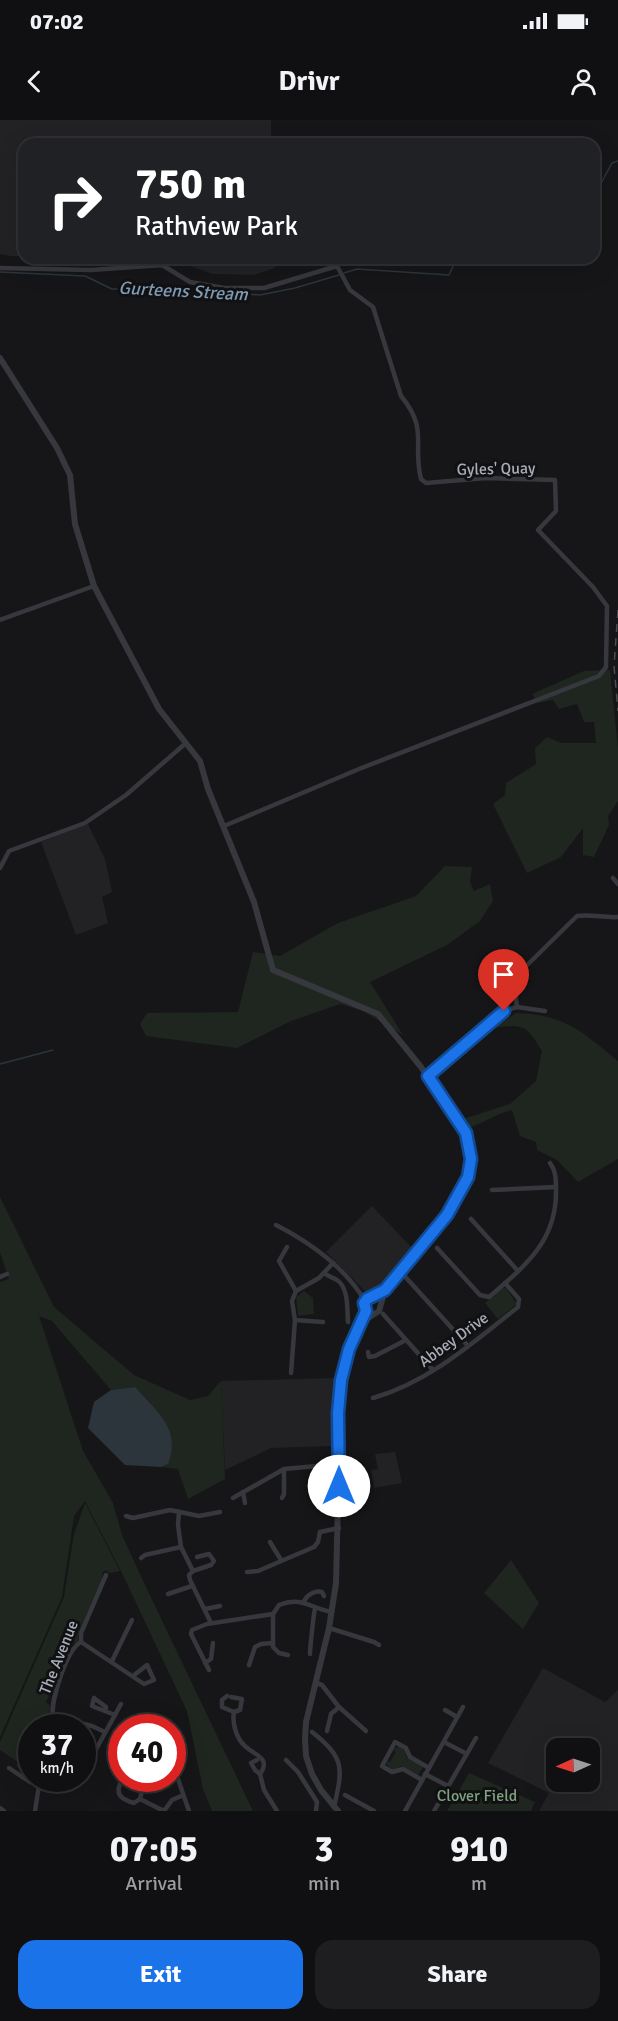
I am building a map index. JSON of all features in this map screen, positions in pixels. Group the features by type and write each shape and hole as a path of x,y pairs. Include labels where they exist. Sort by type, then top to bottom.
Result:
{"street":[{"name":"Gyles' Quay","path":"0,268 91,270 162,265 190,282 224,288 264,288 337,266 350,290 373,307 401,396 410,407 419,426 421,478 426,483 486,478 555,480 557,484 556,511 553,516 545,519 538,530 607,606 606,667 598,676 370,764 224,826"},
{"path":"0,358 57,447 70,475 75,524 94,586 159,710 200,761 208,789 254,902 273,970 354,1002 386,1020 428,1076 466,1133 471,1159 463,1190 447,1215 385,1290 363,1306 369,1313"},
{"path":"0,620 94,586"},
{"path":"0,868 9,851 85,823 126,795 186,743"},
{"path":"613,878 618,884"},
{"path":"517,1007 514,984 517,975 578,916 591,914 607,918 618,917"},
{"path":"428,1076 504,1011 517,1007 545,1011"},
{"path":"437,1248 483,1297 489,1297 518,1271 537,1251 547,1236 555,1209 556,1187 555,1173 550,1163"},
{"path":"492,1190 556,1187"},
{"path":"471,1218 518,1271"},
{"path":"276,1225 304,1239 333,1263 359,1291 372,1299 379,1311 369,1313 362,1323 349,1349 342,1374 338,1413 339,1528 332,1612 305,1730 306,1756 316,1784 336,1809"},
{"path":"287,1247 279,1261 298,1290"},
{"path":"291,1373 295,1320 292,1301 298,1290 319,1278 333,1263"},
{"path":"400,1271 468,1346"},
{"path":"324,1273 338,1280 342,1285 348,1322"},
{"path":"0,1277 7,1274"},
{"name":"Abbey Drive","path":"373,1398 394,1392 433,1370 468,1346 520,1304 519,1299 505,1283"},
{"path":"348,1312 356,1311"},
{"path":"383,1314 433,1370"},
{"path":"295,1320 323,1322"},
{"path":"368,1352 369,1357 375,1356 406,1340"},
{"path":"233,1498 284,1469 339,1464"},
{"path":"324,1465 324,1491 332,1495"},
{"path":"282,1498 284,1469"},
{"path":"243,1492 245,1503"},
{"path":"126,1516 133,1518 170,1510 200,1516 220,1512"},
{"path":"179,1512 181,1547 193,1571"},
{"path":"247,1572 258,1571 314,1547 318,1542 320,1532 339,1528"},
{"path":"270,1542 276,1548 281,1560"},
{"path":"141,1558 145,1555 181,1547"},
{"path":"197,1557 212,1556 214,1561 211,1565"},
{"path":"211,1623 192,1586 189,1575 193,1571 220,1563"},
{"name":"The Avenue","path":"53,1714 52,1702 57,1688 74,1648 81,1642 81,1633 106,1575"},
{"path":"168,1594 192,1586"},
{"path":"304,1601 306,1597 316,1592 322,1592 324,1596"},
{"path":"288,1655 276,1651 272,1643 273,1614 279,1605 296,1600 304,1601 315,1609 332,1612"},
{"path":"205,1609 220,1606"},
{"path":"310,1654 315,1626 313,1614 315,1609"},
{"path":"209,1670 191,1632 211,1623 273,1614"},
{"path":"112,1661 132,1620"},
{"path":"329,1628 379,1645"},
{"path":"81,1642 134,1677"},
{"path":"206,1663 211,1659 213,1643"},
{"path":"249,1665 255,1647 272,1643"},
{"path":"316,1683 322,1685 339,1707 366,1731"},
{"path":"224,1710 234,1712 240,1710 242,1699 229,1696 222,1700 224,1710 228,1717"},
{"path":"116,1714 121,1704"},
{"path":"327,1731 330,1714 339,1707"},
{"path":"415,1811 406,1809 463,1707"},
{"path":"105,1710 113,1714"},
{"path":"445,1710 458,1716"},
{"path":"234,1712 233,1723 242,1744 261,1756 265,1766 260,1774"},
{"path":"96,1746 108,1727"},
{"path":"96,1728 105,1732"},
{"path":"312,1732 337,1758 340,1765 336,1809"},
{"path":"434,1811 476,1738"},
{"path":"429,1768 410,1757 406,1748 395,1742 382,1766 392,1772 403,1769 448,1786"},
{"path":"444,1742 467,1754"},
{"path":"257,1760 251,1763 260,1774 264,1790 277,1811"},
{"path":"286,1760 298,1772 317,1802 316,1811"},
{"path":"13,1762 7,1768 18,1775"},
{"path":"127,1781 139,1787 142,1791 140,1799 134,1803 121,1797 118,1791 120,1784 127,1781"},
{"path":"35,1811 38,1792"},
{"path":"182,1792 181,1796 189,1811"},
{"path":"345,1795 374,1811"},
{"path":"140,1799 164,1811 172,1800 181,1796"}],"shaded area":[{"path":"0,120 271,120 271,138 18,138 18,256 0,254"},
{"path":"185,264 275,264 275,268 254,275 213,274"},
{"path":"88,824 105,859 112,892 102,897 108,923 76,935 41,842"},
{"path":"372,1206 414,1250 378,1293 370,1296 326,1252"},
{"path":"335,1378 331,1446 271,1448 225,1470 221,1381"},
{"path":"135,1387 165,1421 169,1431 172,1441 171,1452 168,1464 161,1467 125,1465 88,1428 94,1402 111,1390"},
{"path":"395,1452 402,1483 374,1488 371,1470 378,1469 375,1454"},
{"path":"543,1668 605,1702 618,1690 618,1811 539,1811 549,1793 547,1792 600,1792 600,1738 546,1738 546,1792 488,1763"}],"green space":[{"path":"610,670 618,749 618,801 608,816 609,825 594,857 583,855 583,828 561,857 527,873 493,804 505,795 506,783 536,764 535,748 547,737 561,743 596,743 594,722 584,722 577,704 559,709 553,700 538,703 532,694 584,671"},
{"path":"445,866 472,867 470,882 474,891 490,884 493,901 480,921 447,945 370,982 403,1035 363,1011 340,1004 291,1021 237,1048 146,1036 140,1024 147,1013 238,1012 253,952 280,956 338,923 416,896"},
{"path":"516,1013 548,1017 572,1026 618,1061 618,1159 578,1182 557,1160 537,1150 536,1142 520,1136 512,1110 468,1128 463,1119 510,1104 536,1081 542,1051 532,1036 524,1028 512,1026 494,1028"},
{"path":"0,1197 54,1307 134,1375 190,1400 208,1396 221,1381 225,1479 188,1499 178,1469 161,1467 168,1464 135,1387 111,1390 52,1321 39,1316 83,1451 113,1503 122,1535 253,1811 212,1811 203,1789 187,1711 85,1501 74,1516 62,1597 0,1737 0,1282 9,1279 0,1252"},
{"path":"502,1288 506,1288 517,1304 498,1319 485,1303"},
{"path":"304,1291 313,1298 314,1314 298,1316 296,1297"},
{"path":"85,1503 120,1571 109,1573 106,1570 102,1573 102,1579 78,1633 78,1641 73,1644 53,1693 50,1693 46,1702 50,1706 49,1714 18,1714 18,1762 0,1750 0,1742 64,1597 74,1534"},
{"path":"511,1560 539,1603 523,1629 484,1593"},
{"path":"399,1746 404,1749 407,1758 423,1767 418,1775 402,1766 392,1770 386,1764 396,1752 393,1750"},
{"name":"Clover Field","path":"469,1773 535,1802 531,1811 447,1811"}],"waterway":[{"path":"600,185 612,163 618,161"},
{"path":"344,273 357,269 449,275 454,264"},
{"name":"Gurteens Stream","path":"0,272 85,276 112,289 190,289 260,295 295,288 339,275"},
{"path":"0,1064 53,1050"}],"railway":[{"path":"618,610 614,666 618,711"}],"route":[{"path":"339,1486 339,1394 343,1367 366,1311 364,1303 367,1299 385,1290 447,1215 463,1190 468,1177 471,1159 466,1133 428,1076 504,1011"}]}
